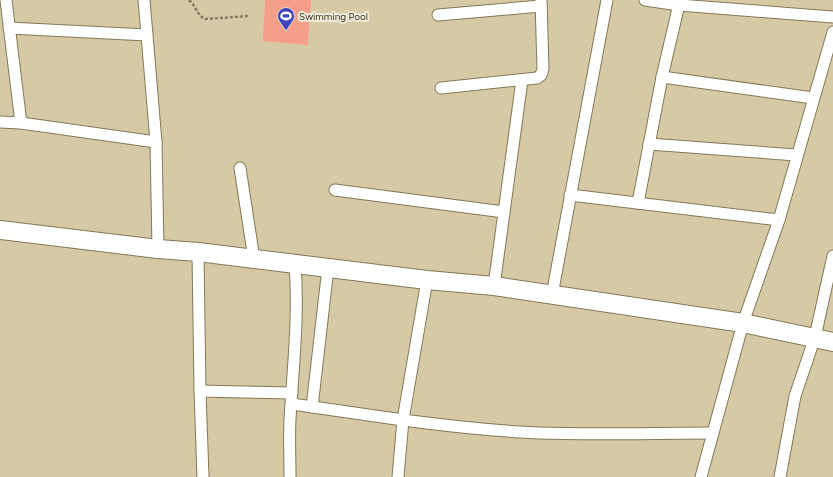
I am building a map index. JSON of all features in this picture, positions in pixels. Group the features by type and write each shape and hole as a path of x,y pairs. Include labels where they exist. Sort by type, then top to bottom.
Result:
{"main road":[{"path":"0,230 427,280 494,286 743,323 833,342"}],"street":[{"path":"6,0 21,123"},
{"path":"144,0 156,142 158,249"},
{"path":"552,295 607,0"},
{"path":"645,0 743,5 833,17"},
{"path":"638,204 662,77 679,2"},
{"path":"438,15 541,3 542,75 537,78 522,80 441,88"},
{"path":"9,28 147,35"},
{"path":"701,477 743,323 779,220 796,155 833,32"},
{"path":"662,77 813,98"},
{"path":"494,286 522,80"},
{"path":"0,122 21,123 156,142"},
{"path":"649,144 796,155"},
{"path":"240,168 254,259"},
{"path":"335,190 504,212"},
{"path":"570,195 779,220"},
{"path":"198,252 203,477"},
{"path":"780,477 795,396 815,337 833,256"},
{"path":"290,477 292,398 297,335 297,284 295,264"},
{"path":"312,407 328,268"},
{"path":"398,477 403,420 427,280"},
{"path":"200,391 292,398 312,407 464,428 540,433 618,434 713,432"}],"path":[{"path":"190,0 200,16 205,19 249,16"}],"shaded area":[{"name":"Swimming Pool","path":"265,0 311,0 308,45 263,41"}],"place":[{"name":"Swimming Pool","path":"286,31"}]}
